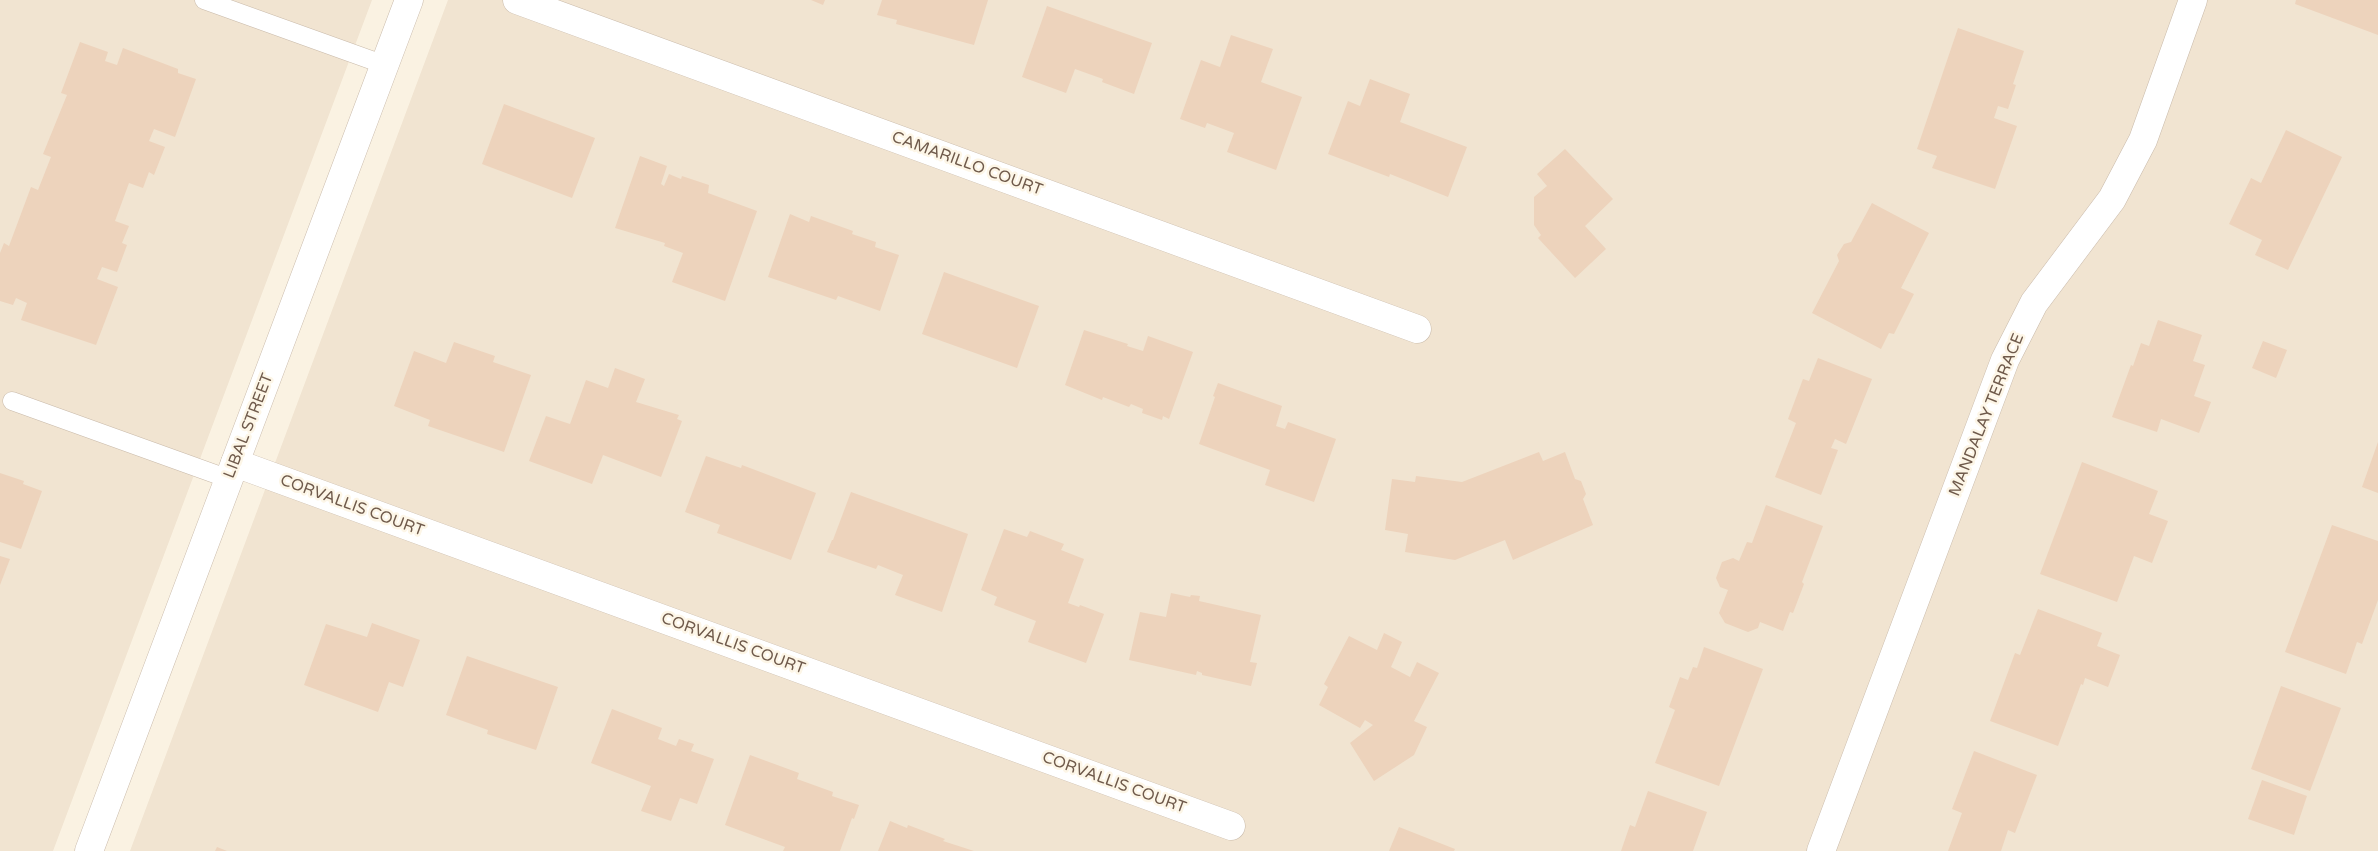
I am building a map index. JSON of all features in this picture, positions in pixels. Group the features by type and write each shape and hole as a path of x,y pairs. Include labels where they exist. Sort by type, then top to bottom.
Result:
{"street":[{"name":"LIBAL STREET","path":"89,851 409,0"},
{"name":"CAMARILLO COURT","path":"517,0 1417,329"},
{"name":"MANDALAY TERRACE","path":"1821,851 2005,360 2034,303 2112,199 2143,140 2194,0"},
{"name":"CORVALLIS COURT","path":"232,471 1231,826"}],"lane":[{"path":"204,0 385,65"},
{"path":"12,401 232,471"}],"shaded area":[{"path":"0,0 372,0 53,851 0,851"},
{"path":"448,0 2378,0 2378,851 130,851"}],"building":[{"path":"811,0 825,0 823,5"},
{"path":"882,0 988,0 974,45 896,24 897,20 877,15"},
{"path":"2296,0 2378,0 2378,35 2295,4"},
{"path":"1047,6 1152,43 1134,94 1102,82 1103,79 1075,69 1066,93 1022,77"},
{"path":"1958,28 2024,51 2013,84 2016,85 2008,109 1998,106 1994,118 2017,126 1995,189 1932,168 1937,156 1917,149"},
{"path":"1231,35 1273,49 1261,82 1302,97 1276,170 1227,152 1234,133 1207,123 1205,128 1180,119 1201,60 1220,67"},
{"path":"80,42 108,52 105,61 117,65 123,48 178,69 178,73 196,79 175,137 154,129 149,141 165,147 154,175 149,172 143,188 129,183 115,221 129,226 122,243 127,245 117,272 102,267 97,279 118,287 96,345 21,320 27,303 16,298 13,305 0,301 0,253 4,243 9,246 31,187 38,190 51,157 43,154 67,95 61,93"},
{"path":"1370,79 1410,94 1400,122 1467,147 1448,197 1390,174 1389,177 1328,154 1348,101 1360,106"},
{"path":"504,104 595,138 572,198 482,164"},
{"path":"2286,130 2342,157 2288,270 2255,255 2262,240 2229,224 2251,178 2261,183"},
{"path":"1565,149 1613,199 1585,226 1606,249 1575,278 1538,238 1541,235 1534,225 1534,197 1547,186 1537,174"},
{"path":"640,156 667,166 661,184 664,186 669,174 681,179 682,176 709,185 708,193 757,211 725,301 672,282 683,253 664,246 665,243 615,228"},
{"path":"1872,203 1929,233 1901,288 1914,294 1894,334 1889,333 1881,349 1812,313 1839,261 1837,255 1844,244 1851,242"},
{"path":"790,214 809,222 811,216 853,231 852,234 876,242 875,247 899,255 880,311 838,296 836,300 768,277"},
{"path":"944,272 1039,306 1017,368 922,334"},
{"path":"2158,320 2202,335 2193,361 2205,365 2194,396 2211,402 2199,433 2161,419 2157,432 2112,417 2141,343 2149,346"},
{"path":"1084,330 1128,344 1127,346 1143,351 1148,336 1193,352 1169,419 1163,416 1162,420 1142,413 1143,409 1131,404 1129,407 1103,397 1102,400 1065,385"},
{"path":"2263,341 2287,350 2276,378 2252,368"},
{"path":"454,342 495,356 493,362 531,375 504,452 428,426 430,420 394,406 414,351 446,363"},
{"path":"1818,358 1872,379 1846,444 1835,439 1831,448 1838,450 1821,495 1775,477 1796,423 1788,419 1803,379 1809,381"},
{"path":"615,368 645,379 636,402 679,415 677,419 682,421 661,477 603,455 592,484 529,461 546,416 570,424 586,380 608,388"},
{"path":"1218,383 1282,406 1276,426 1285,429 1288,422 1336,439 1314,502 1265,485 1270,470 1199,444"},
{"path":"2378,442 2378,493 2362,487"},
{"path":"1539,452 1543,461 1565,452 1575,479 1581,481 1586,494 1583,499 1593,525 1513,560 1505,540 1455,560 1405,552 1408,534 1385,530 1392,479 1415,482 1416,476 1462,482"},
{"path":"706,456 741,468 742,465 816,493 791,560 717,533 720,525 685,512"},
{"path":"2082,462 2158,491 2149,514 2168,521 2152,563 2134,556 2117,602 2040,574"},
{"path":"0,473 24,481 23,484 42,491 21,549 0,542"},
{"path":"851,492 968,534 942,612 895,595 903,575 878,565 876,569 827,552"},
{"path":"1766,505 1823,526 1802,582 1804,584 1793,613 1790,612 1783,631 1760,622 1758,628 1748,632 1725,623 1719,613 1728,590 1720,587 1716,578 1722,562 1733,558 1739,561 1747,542 1752,543"},
{"path":"2332,525 2378,541 2378,600 2362,644 2357,642 2346,674 2285,652"},
{"path":"1004,529 1027,537 1030,531 1064,544 1061,550 1084,559 1068,603 1079,607 1080,605 1104,614 1086,663 1028,642 1036,621 994,605 997,597 981,590"},
{"path":"0,556 10,559 0,585"},
{"path":"1171,593 1190,597 1191,595 1200,596 1199,601 1261,615 1250,662 1257,663 1251,686 1202,675 1202,673 1197,671 1196,675 1129,660 1140,612 1166,617"},
{"path":"2038,609 2102,633 2097,646 2120,655 2108,687 2085,678 2083,685 2081,684 2058,746 1990,721 2015,653 2020,655"},
{"path":"372,623 420,640 403,687 389,682 378,712 304,685 326,624 367,637"},
{"path":"1384,633 1402,642 1391,667 1410,677 1417,662 1439,673 1414,721 1427,727 1414,755 1374,781 1350,743 1373,725 1365,720 1360,728 1319,705 1328,687 1324,684 1349,636 1377,650"},
{"path":"1704,647 1763,669 1719,786 1655,763 1675,710 1669,707 1680,677 1688,680 1693,667 1697,668"},
{"path":"467,656 558,687 536,750 487,734 488,730 446,715"},
{"path":"2281,686 2341,708 2310,791 2251,769"},
{"path":"612,709 662,728 658,739 676,746 679,739 694,744 691,751 714,759 697,804 680,798 671,821 641,811 651,786 591,763"},
{"path":"1974,751 2037,775 2015,833 2008,830 2001,851 1948,851 1962,813 1952,809"},
{"path":"750,755 799,773 797,779 833,792 832,796 859,805 854,819 852,818 840,851 783,851 785,847 725,825"},
{"path":"2262,780 2307,796 2294,835 2248,819"},
{"path":"1648,791 1707,812 1693,851 1621,851 1630,825 1635,827"},
{"path":"890,821 907,828 908,825 945,839 943,841 974,851 878,851"},
{"path":"1399,827 1455,849 1454,851 1389,851"},
{"path":"217,847 227,851 215,851"}]}
